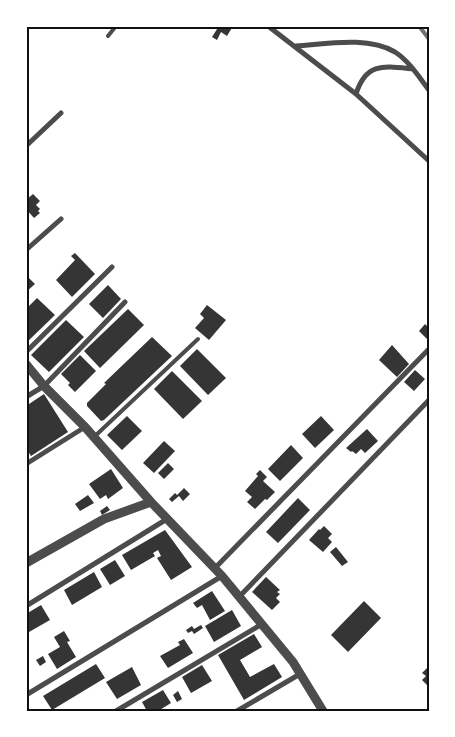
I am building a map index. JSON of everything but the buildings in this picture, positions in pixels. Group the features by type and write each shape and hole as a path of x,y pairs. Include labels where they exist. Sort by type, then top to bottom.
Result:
{"street":[{"path":"268,26 356,94 429,161"},
{"path":"296,46 348,43 370,44 395,52 404,59 429,90"},
{"path":"356,94 364,75 372,71 388,66 413,70"},
{"path":"26,146 60,113"},
{"path":"26,250 61,219"},
{"path":"26,352 112,267"},
{"path":"26,397 44,386 125,302"},
{"path":"214,568 429,349"},
{"path":"26,364 44,386 94,437 150,502 168,518 222,576 293,662 323,711"},
{"path":"239,597 429,400"},
{"path":"26,464 85,427"},
{"path":"26,564 104,519 150,502"},
{"path":"26,606 168,518"},
{"path":"26,695 222,576"},
{"path":"116,711 262,624"},
{"path":"238,711 300,674"}],"lane":[{"path":"108,36 116,26"},
{"path":"94,437 198,340"}],"railway":[{"path":"419,26 429,39"}]}
